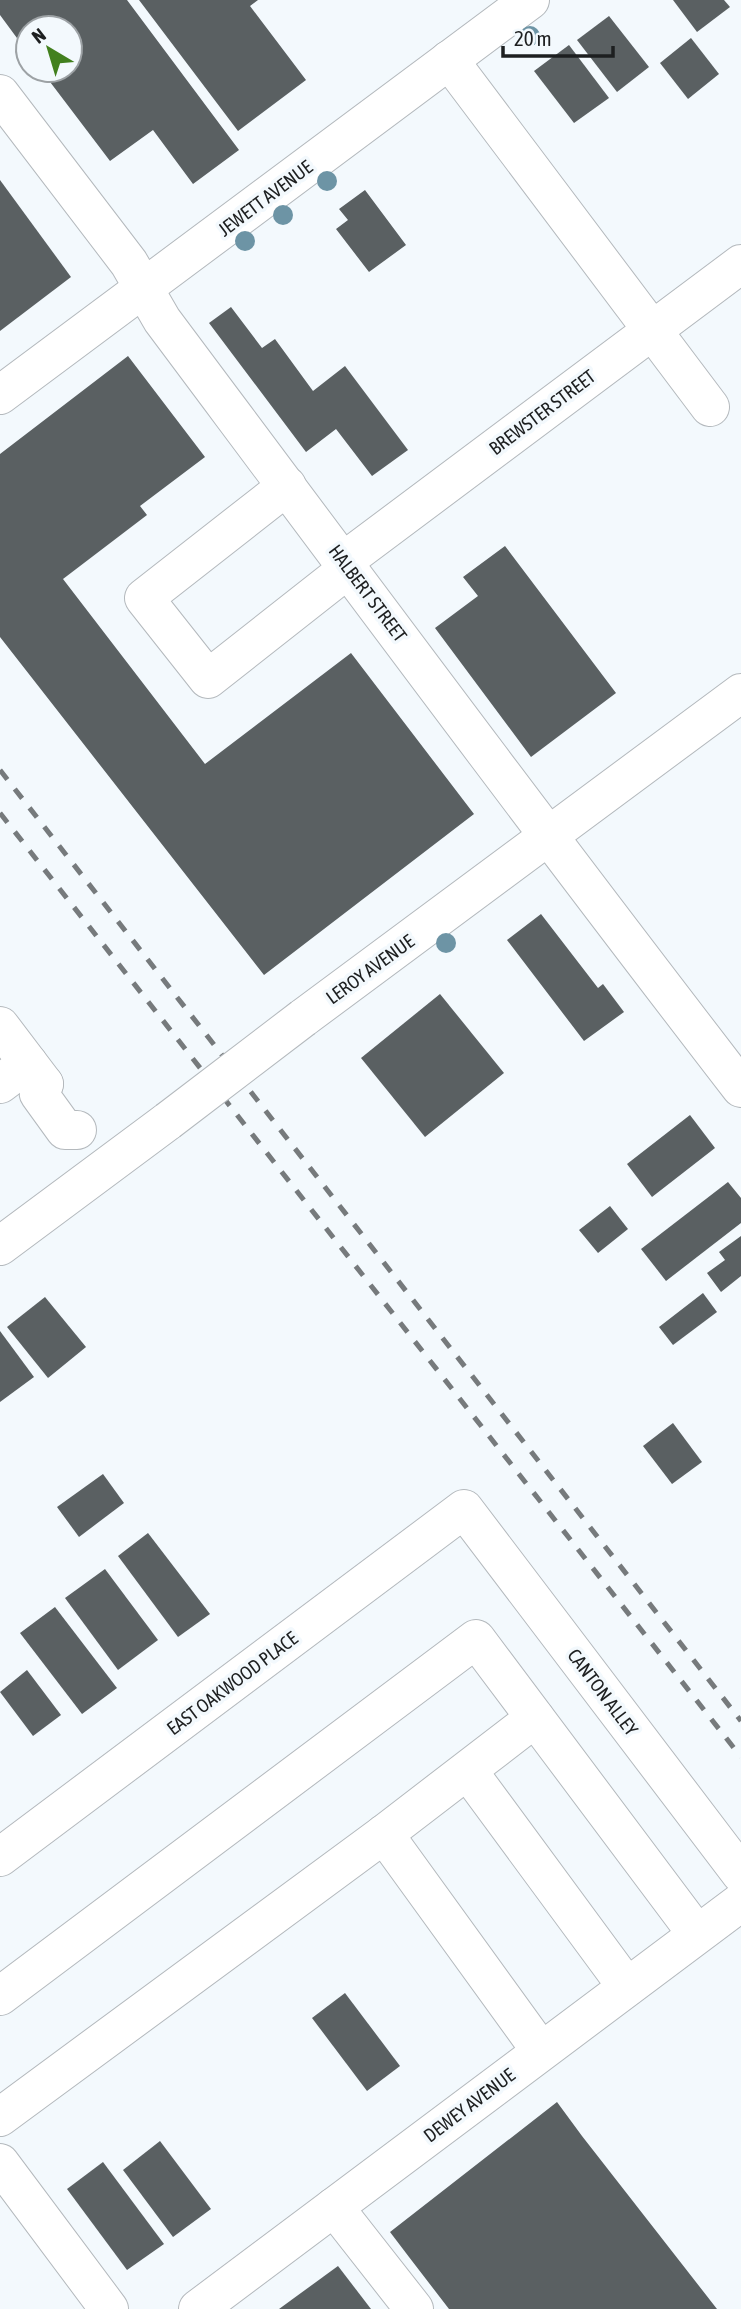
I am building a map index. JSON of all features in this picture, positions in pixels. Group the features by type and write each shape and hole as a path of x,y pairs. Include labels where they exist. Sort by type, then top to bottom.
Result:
{"street":[{"name":"JEWETT AVENUE","path":"0,395 530,0"},
{"path":"449,60 710,407"},
{"name":"HALBERT STREET","path":"0,94 121,252 162,320 549,838 741,1088"},
{"name":"BREWSTER STREET","path":"287,486 144,598 208,679 347,565 741,264"},
{"name":"LEROY AVENUE","path":"0,1246 741,693"},
{"path":"0,1026 24,1077 65,1130 77,1130 106,1167"},
{"name":"EAST OAKWOOD PLACE","path":"0,1857 464,1509"},
{"name":"CANTON ALLEY","path":"464,1509 741,1874"},
{"path":"0,1996 476,1639 697,1934"},
{"path":"0,2117 384,1834 535,1718"},
{"path":"468,1771 627,1987"},
{"path":"384,1834 541,2051"},
{"name":"DEWEY AVENUE","path":"198,2309 741,1902"},
{"path":"0,2163 109,2309"},
{"path":"334,2207 414,2309"}],"building":[{"path":"0,0 127,0 239,150 193,184 153,130 110,161 52,84 84,84 84,14 14,14 14,34 0,15"},
{"path":"139,0 258,0 250,6 306,80 238,131"},
{"path":"673,0 724,0 730,7 697,32"},
{"path":"609,16 649,67 617,92 577,40"},
{"path":"691,38 719,74 688,99 660,63"},
{"path":"569,45 609,98 574,123 534,71"},
{"path":"0,180 71,277 0,331"},
{"path":"365,190 406,245 369,272 336,229 348,220 339,209"},
{"path":"231,307 262,348 275,339 313,391 345,366 408,450 372,476 336,429 306,452 209,323"},
{"path":"128,356 205,457 140,506 147,515 63,579 205,764 351,653 474,814 264,975 0,637 0,454"},
{"path":"505,546 616,693 531,757 435,628 478,596 463,577"},
{"path":"541,914 598,988 603,984 624,1012 584,1041 507,940"},
{"path":"440,994 504,1073 425,1137 361,1058"},
{"path":"690,1115 715,1148 652,1197 627,1164"},
{"path":"728,1182 741,1198 741,1223 666,1281 641,1249"},
{"path":"610,1206 628,1229 598,1253 579,1230"},
{"path":"741,1236 741,1276 721,1292 707,1273 725,1260 719,1252"},
{"path":"703,1293 717,1312 673,1345 659,1327"},
{"path":"45,1297 86,1347 48,1378 7,1327"},
{"path":"0,1331 34,1377 0,1402"},
{"path":"673,1423 702,1462 672,1484 643,1446"},
{"path":"103,1474 124,1503 79,1537 57,1507"},
{"path":"148,1533 210,1614 178,1637 118,1556"},
{"path":"105,1569 158,1640 118,1670 65,1598"},
{"path":"55,1607 117,1688 82,1714 20,1633"},
{"path":"27,1670 61,1715 33,1736 0,1692"},
{"path":"345,1993 400,2066 367,2091 312,2018"},
{"path":"557,2102 717,2309 449,2309 390,2232"},
{"path":"160,2141 211,2209 173,2237 123,2170"},
{"path":"103,2162 164,2244 127,2270 67,2189"},
{"path":"338,2266 371,2309 279,2309"}],"railway":[{"path":"0,770 741,1721"},
{"path":"0,813 741,1757"}]}
